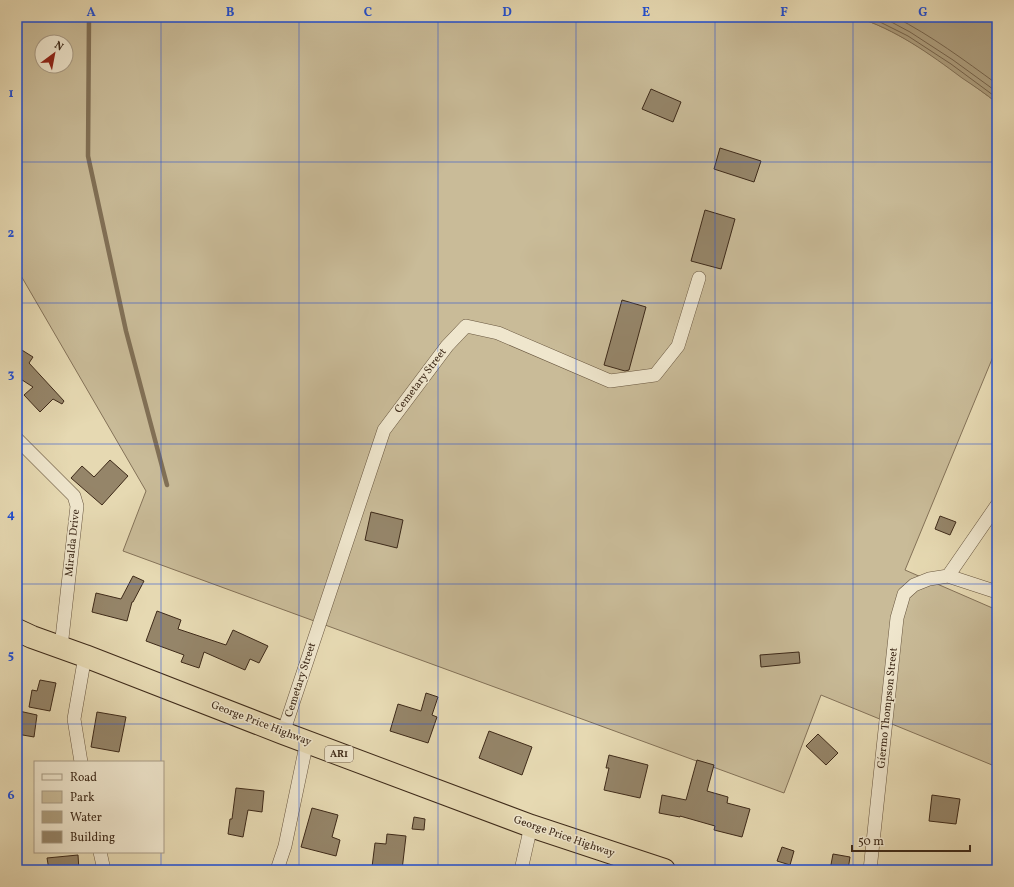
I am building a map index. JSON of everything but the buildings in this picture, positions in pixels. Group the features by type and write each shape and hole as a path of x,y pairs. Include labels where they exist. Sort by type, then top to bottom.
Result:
{"highway":[{"name":"George Price Highway","path":"17,630 283,733 531,826 664,870"}],"street":[{"name":"Cemetary Street","path":"283,733 384,430 447,346 466,326 498,333 610,382 655,376 678,346 699,278"},
{"name":"Miralda Drive","path":"17,439 74,496 77,506 61,647"},
{"path":"997,505 948,576 997,592"},
{"name":"Gíermo Thompson Street","path":"870,870 897,618 904,594 914,585 929,579 948,576"},
{"path":"81,761 74,719 85,656"},
{"path":"277,870 285,846 307,741"},
{"path":"521,870 531,826"},
{"path":"100,853 104,870"}],"green space":[{"path":"17,17 856,17 893,32 928,53 997,103 997,347 905,570 997,610 997,767 821,695 784,793 123,551 146,491 20,274 17,277"}],"water":[{"path":"856,17 997,17 997,103 912,43 885,28"}],"waterway":[{"path":"89,17 88,156 126,331 167,485"}]}
